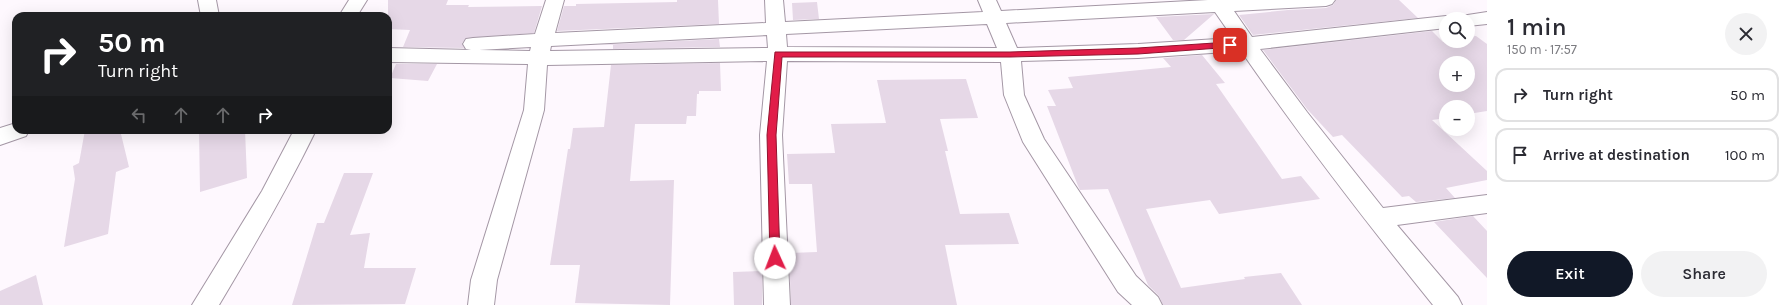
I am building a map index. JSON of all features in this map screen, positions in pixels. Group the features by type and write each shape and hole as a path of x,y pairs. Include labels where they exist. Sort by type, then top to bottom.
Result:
{"street":[{"path":"207,0 209,12"},
{"path":"350,12 358,0"},
{"path":"481,305 484,280 534,110 538,58 555,0"},
{"path":"774,0 778,54 771,135 777,305"},
{"path":"987,0 1010,54 1014,95 1034,142 1127,284 1149,305"},
{"path":"1217,0 1245,44 1376,218 1449,305"},
{"path":"392,48 1326,0"},
{"path":"1475,19 1487,18"},
{"path":"392,56 538,58 778,54 1010,54 1138,51 1245,44 1439,23"},
{"path":"0,128 12,124"},
{"path":"0,137 12,132"},
{"path":"205,305 282,175 302,134"},
{"path":"1376,218 1487,204"}],"building":[{"path":"388,0 448,0 446,5 469,5 468,7 542,6 534,33 466,38 462,43 464,48 403,47 410,30 392,29 392,12 388,12"},
{"path":"677,0 718,0 719,24 557,31 564,6 576,6 576,4 677,2"},
{"path":"1336,0 1399,0 1418,18 1253,35 1239,15 1326,8 1333,5"},
{"path":"817,2 819,19 793,20 792,3"},
{"path":"1214,14 1184,40 1173,40 1156,17"},
{"path":"1432,31 1439,38 1439,48 1475,48 1476,36 1487,44 1487,111 1475,113 1475,100 1439,100 1439,119 1432,120 1439,126 1439,136 1449,136 1487,171 1487,180 1446,188 1455,198 1416,202 1409,196 1402,197 1342,135 1333,137 1307,109 1263,50"},
{"path":"719,39 720,47 613,49 613,45 598,45"},
{"path":"1202,55 1225,83 1216,84 1282,179 1301,176 1320,199 1219,214 1210,200 1146,209 1181,288 1245,279 1244,277 1281,273 1302,305 1163,305 1159,296 1148,285 1108,189 1080,190 1078,186 1047,106 1056,106 1048,90 1073,88 1068,77 1171,67 1163,58"},
{"path":"720,63 721,91 699,91 699,94 697,94 696,116 687,116 686,124 635,124 630,181 674,180 670,305 575,303 580,265 550,265 568,149 570,149 573,128 604,127 611,65"},
{"path":"396,64 437,64 428,81 392,78 392,73"},
{"path":"966,79 978,118 940,119 948,151 945,151 960,214 1009,213 1019,244 945,245 957,305 791,305 789,253 817,252 812,184 789,184 787,154 835,153 831,124 886,123 877,80"},
{"path":"84,134 121,134 129,167 116,172 108,234 64,247 75,179 73,166 79,163"},
{"path":"199,134 245,134 247,178 200,192"},
{"path":"344,173 373,173 350,235 370,233 364,268 416,268 405,304 292,305 317,223 324,223"},
{"path":"1473,216 1487,231 1487,278 1434,222"},
{"path":"762,271 762,305 734,305 733,272"},
{"path":"36,275 43,305 0,305 0,291"}],"route":[{"path":"775,258 771,135 778,54 1010,54 1138,51 1230,45"}]}
